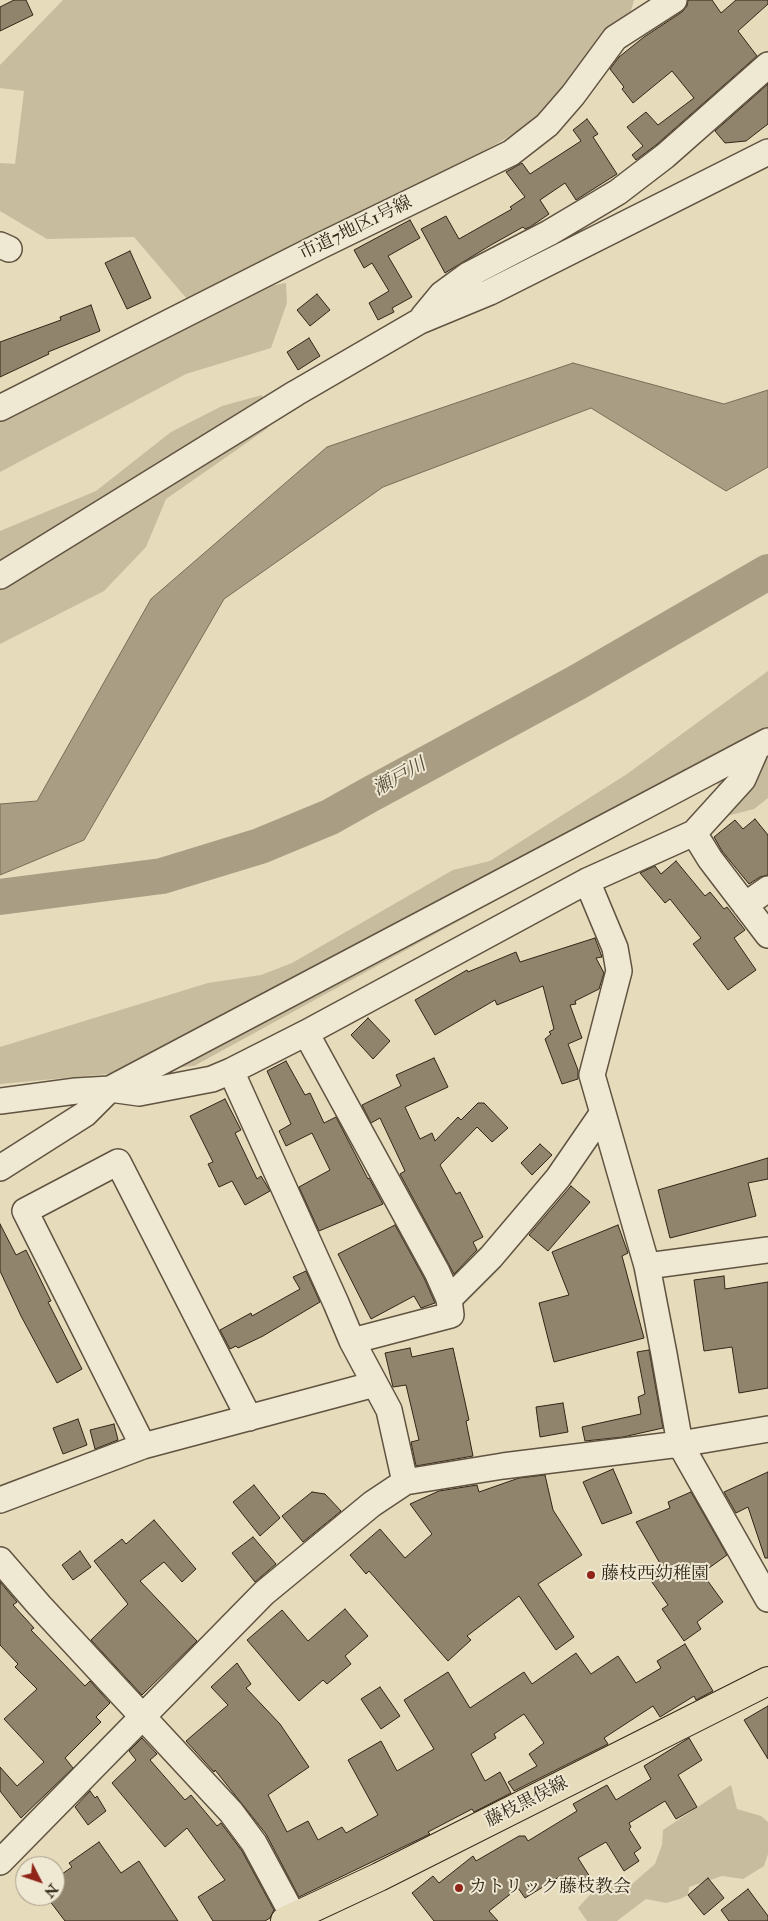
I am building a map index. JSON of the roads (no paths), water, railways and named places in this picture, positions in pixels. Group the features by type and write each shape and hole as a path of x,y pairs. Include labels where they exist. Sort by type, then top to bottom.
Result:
{"main road":[{"name":"藤枝黒俣線","path":"291,1920 768,1681"}],"street":[{"name":"市道7地区1号線","path":"0,408 320,246 511,153 547,125 573,95 615,38 674,0"},
{"path":"420,321 442,294 468,276 549,233 618,192 665,156 768,65"},
{"path":"0,576 296,393 420,321 490,292 768,152"},
{"path":"0,1101 76,1091 110,1089 139,1093 196,1082 231,1071 306,1033 587,881 694,833 743,779 762,744"},
{"path":"0,1168 85,1114 110,1089 762,744"},
{"path":"694,833 710,859 768,935"},
{"path":"587,881 616,948 619,971 592,1075 647,1266 680,1444 768,1599"},
{"path":"745,905 768,889"},
{"path":"306,1033 432,1264 449,1299 451,1315 352,1341"},
{"path":"231,1071 352,1341 389,1410 405,1482"},
{"path":"449,1299 491,1257 558,1178 602,1114"},
{"path":"143,1446 25,1211 118,1162 249,1418"},
{"path":"647,1266 768,1250"},
{"path":"0,1500 143,1446 374,1384"},
{"path":"0,1862 264,1593 372,1504 405,1482 503,1466 680,1444 768,1429"},
{"path":"0,1560 142,1717 232,1812 254,1843 291,1920"}],"waterway":[{"name":"瀬戸川","path":"0,897 162,876 260,846 330,817 576,683 768,572"}],"place":[{"name":"藤枝西幼稚園","path":"591,1575"},
{"name":"カトリック藤枝教会","path":"459,1888"}]}
